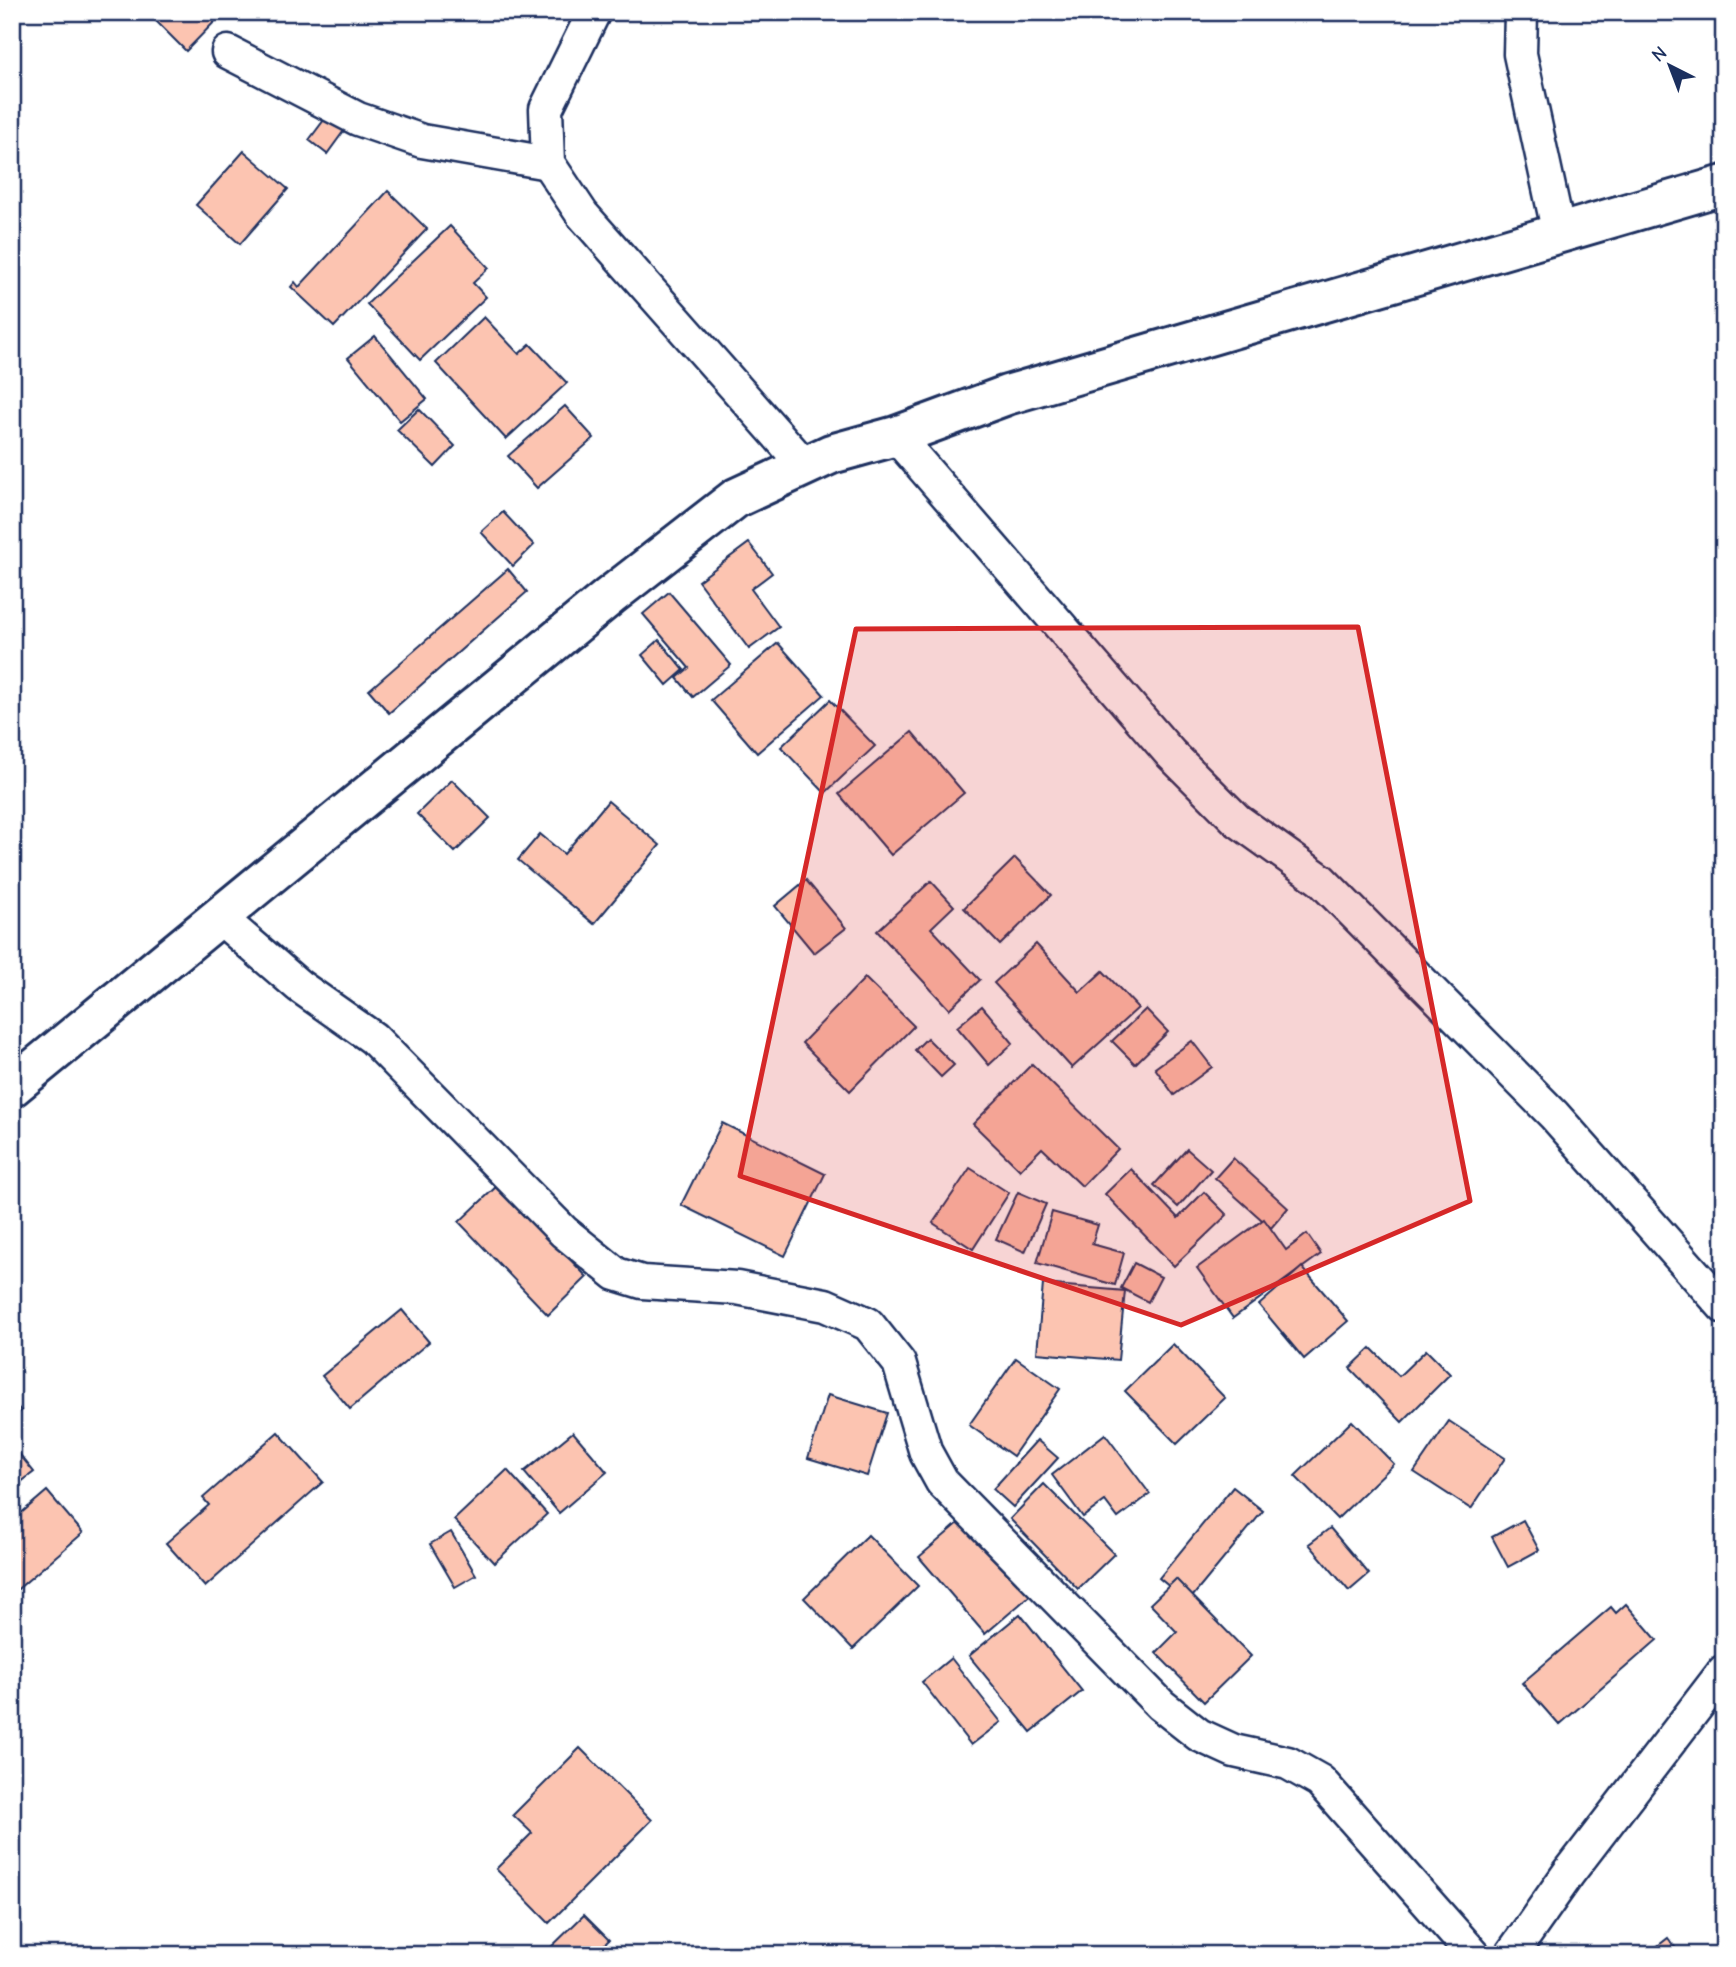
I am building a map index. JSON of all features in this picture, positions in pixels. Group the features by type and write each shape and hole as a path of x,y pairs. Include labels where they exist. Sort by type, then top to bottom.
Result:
{"street":[{"path":"594,12 546,109 548,163 582,214 805,466"},
{"path":"1521,12 1520,54 1559,234"},
{"path":"228,52 358,119 422,141 548,163"},
{"path":"12,1087 610,596 736,498 831,454 896,436 1007,395 1724,185"},
{"path":"896,436 1170,753 1237,820 1321,880 1554,1115 1724,1307"},
{"path":"219,917 299,986 373,1038 564,1232 616,1274 642,1282 737,1288 825,1305 868,1324 900,1363 926,1453 942,1482 1161,1705 1199,1735 1234,1751 1288,1763 1320,1781 1474,1955"},
{"path":"1511,1955 1568,1874 1724,1671"}],"highlighted area":[{"path":"1358,627 1470,1201 1181,1325 740,1176 856,629"}],"building":[{"path":"147,12 224,12 186,51"},
{"path":"333,108 351,121 327,154 309,140"},
{"path":"244,151 288,189 240,244 196,205"},
{"path":"388,191 427,229 334,327 291,287 295,282 299,287"},
{"path":"450,226 489,268 473,283 486,297 420,360 367,304"},
{"path":"484,317 519,354 530,344 567,383 506,439 436,363"},
{"path":"375,336 427,399 400,421 348,358"},
{"path":"565,406 594,438 537,488 508,456"},
{"path":"419,409 455,446 435,467 397,430"},
{"path":"503,512 534,545 513,566 481,532"},
{"path":"749,543 772,573 751,589 779,627 749,649 698,581"},
{"path":"508,569 527,592 389,713 369,690"},
{"path":"669,592 731,665 693,697 677,678 689,668 643,614"},
{"path":"659,640 684,670 667,685 642,655"},
{"path":"778,643 824,695 757,753 711,700"},
{"path":"830,700 875,746 825,793 781,747"},
{"path":"912,732 964,793 891,855 839,794"},
{"path":"452,780 490,818 455,852 417,814"},
{"path":"608,801 660,845 594,924 518,860 540,834 564,854"},
{"path":"1015,858 1051,895 1000,945 964,908"},
{"path":"806,880 846,928 814,953 775,906"},
{"path":"931,881 954,906 931,928 980,980 949,1009 877,931"},
{"path":"1036,944 1080,992 1103,971 1138,1008 1072,1068 994,983"},
{"path":"865,978 914,1026 850,1091 802,1043"},
{"path":"982,1006 1013,1043 989,1065 957,1027"},
{"path":"1146,1009 1168,1032 1135,1064 1112,1041"},
{"path":"927,1038 954,1065 941,1077 915,1050"},
{"path":"1192,1041 1212,1067 1174,1095 1155,1068"},
{"path":"1032,1064 1118,1149 1082,1186 1042,1148 1020,1170 973,1124"},
{"path":"722,1123 825,1174 785,1256 681,1205"},
{"path":"1187,1149 1211,1170 1178,1207 1154,1185"},
{"path":"1233,1158 1288,1208 1271,1228 1215,1178"},
{"path":"970,1168 1009,1193 973,1249 933,1223"},
{"path":"1131,1169 1178,1218 1204,1192 1227,1215 1174,1266 1105,1194"},
{"path":"498,1185 587,1277 548,1315 459,1222"},
{"path":"1018,1192 1046,1204 1025,1252 996,1239"},
{"path":"1052,1212 1098,1225 1092,1244 1124,1253 1115,1285 1037,1263"},
{"path":"1264,1219 1286,1250 1307,1234 1321,1254 1233,1318 1197,1268"},
{"path":"1134,1263 1161,1277 1148,1302 1121,1288"},
{"path":"1302,1267 1348,1321 1304,1359 1259,1305"},
{"path":"1043,1284 1125,1291 1118,1360 1037,1353"},
{"path":"402,1310 429,1342 350,1409 322,1376"},
{"path":"1173,1344 1225,1398 1177,1444 1125,1391"},
{"path":"1371,1348 1399,1376 1426,1350 1450,1374 1402,1422 1350,1368"},
{"path":"1016,1358 1060,1389 1013,1456 969,1425"},
{"path":"828,1395 887,1413 867,1476 808,1458"},
{"path":"12,1401 21,1411 12,1419"},
{"path":"1352,1421 1394,1464 1337,1519 1295,1476"},
{"path":"1449,1421 1505,1458 1471,1509 1414,1472"},
{"path":"278,1432 323,1482 205,1587 166,1543 209,1505 203,1498"},
{"path":"573,1432 607,1472 559,1513 524,1472"},
{"path":"1105,1434 1150,1494 1118,1518 1105,1501 1083,1517 1052,1475"},
{"path":"1037,1440 1058,1458 1013,1507 993,1489"},
{"path":"12,1445 34,1472 12,1489"},
{"path":"507,1470 547,1514 494,1563 454,1520"},
{"path":"1044,1484 1114,1554 1078,1589 1010,1519"},
{"path":"1233,1487 1263,1511 1188,1602 1159,1578"},
{"path":"47,1491 83,1533 12,1594 12,1521"},
{"path":"968,1515 1033,1593 985,1634 919,1557"},
{"path":"1523,1520 1539,1550 1508,1567 1492,1537"},
{"path":"1330,1528 1369,1574 1349,1591 1309,1544"},
{"path":"451,1532 476,1575 455,1587 430,1544"},
{"path":"868,1535 918,1586 853,1649 804,1598"},
{"path":"1176,1579 1251,1656 1204,1702 1156,1653 1177,1632 1150,1604"},
{"path":"1626,1604 1657,1640 1559,1725 1522,1683 1611,1607 1616,1613"},
{"path":"1020,1614 1082,1691 1031,1732 969,1656"},
{"path":"951,1658 1001,1722 971,1745 922,1682"},
{"path":"580,1748 652,1820 549,1923 496,1869 532,1833 513,1815"},
{"path":"584,1915 609,1940 594,1955 547,1955 545,1953"},
{"path":"1668,1938 1681,1955 1646,1955"}]}
